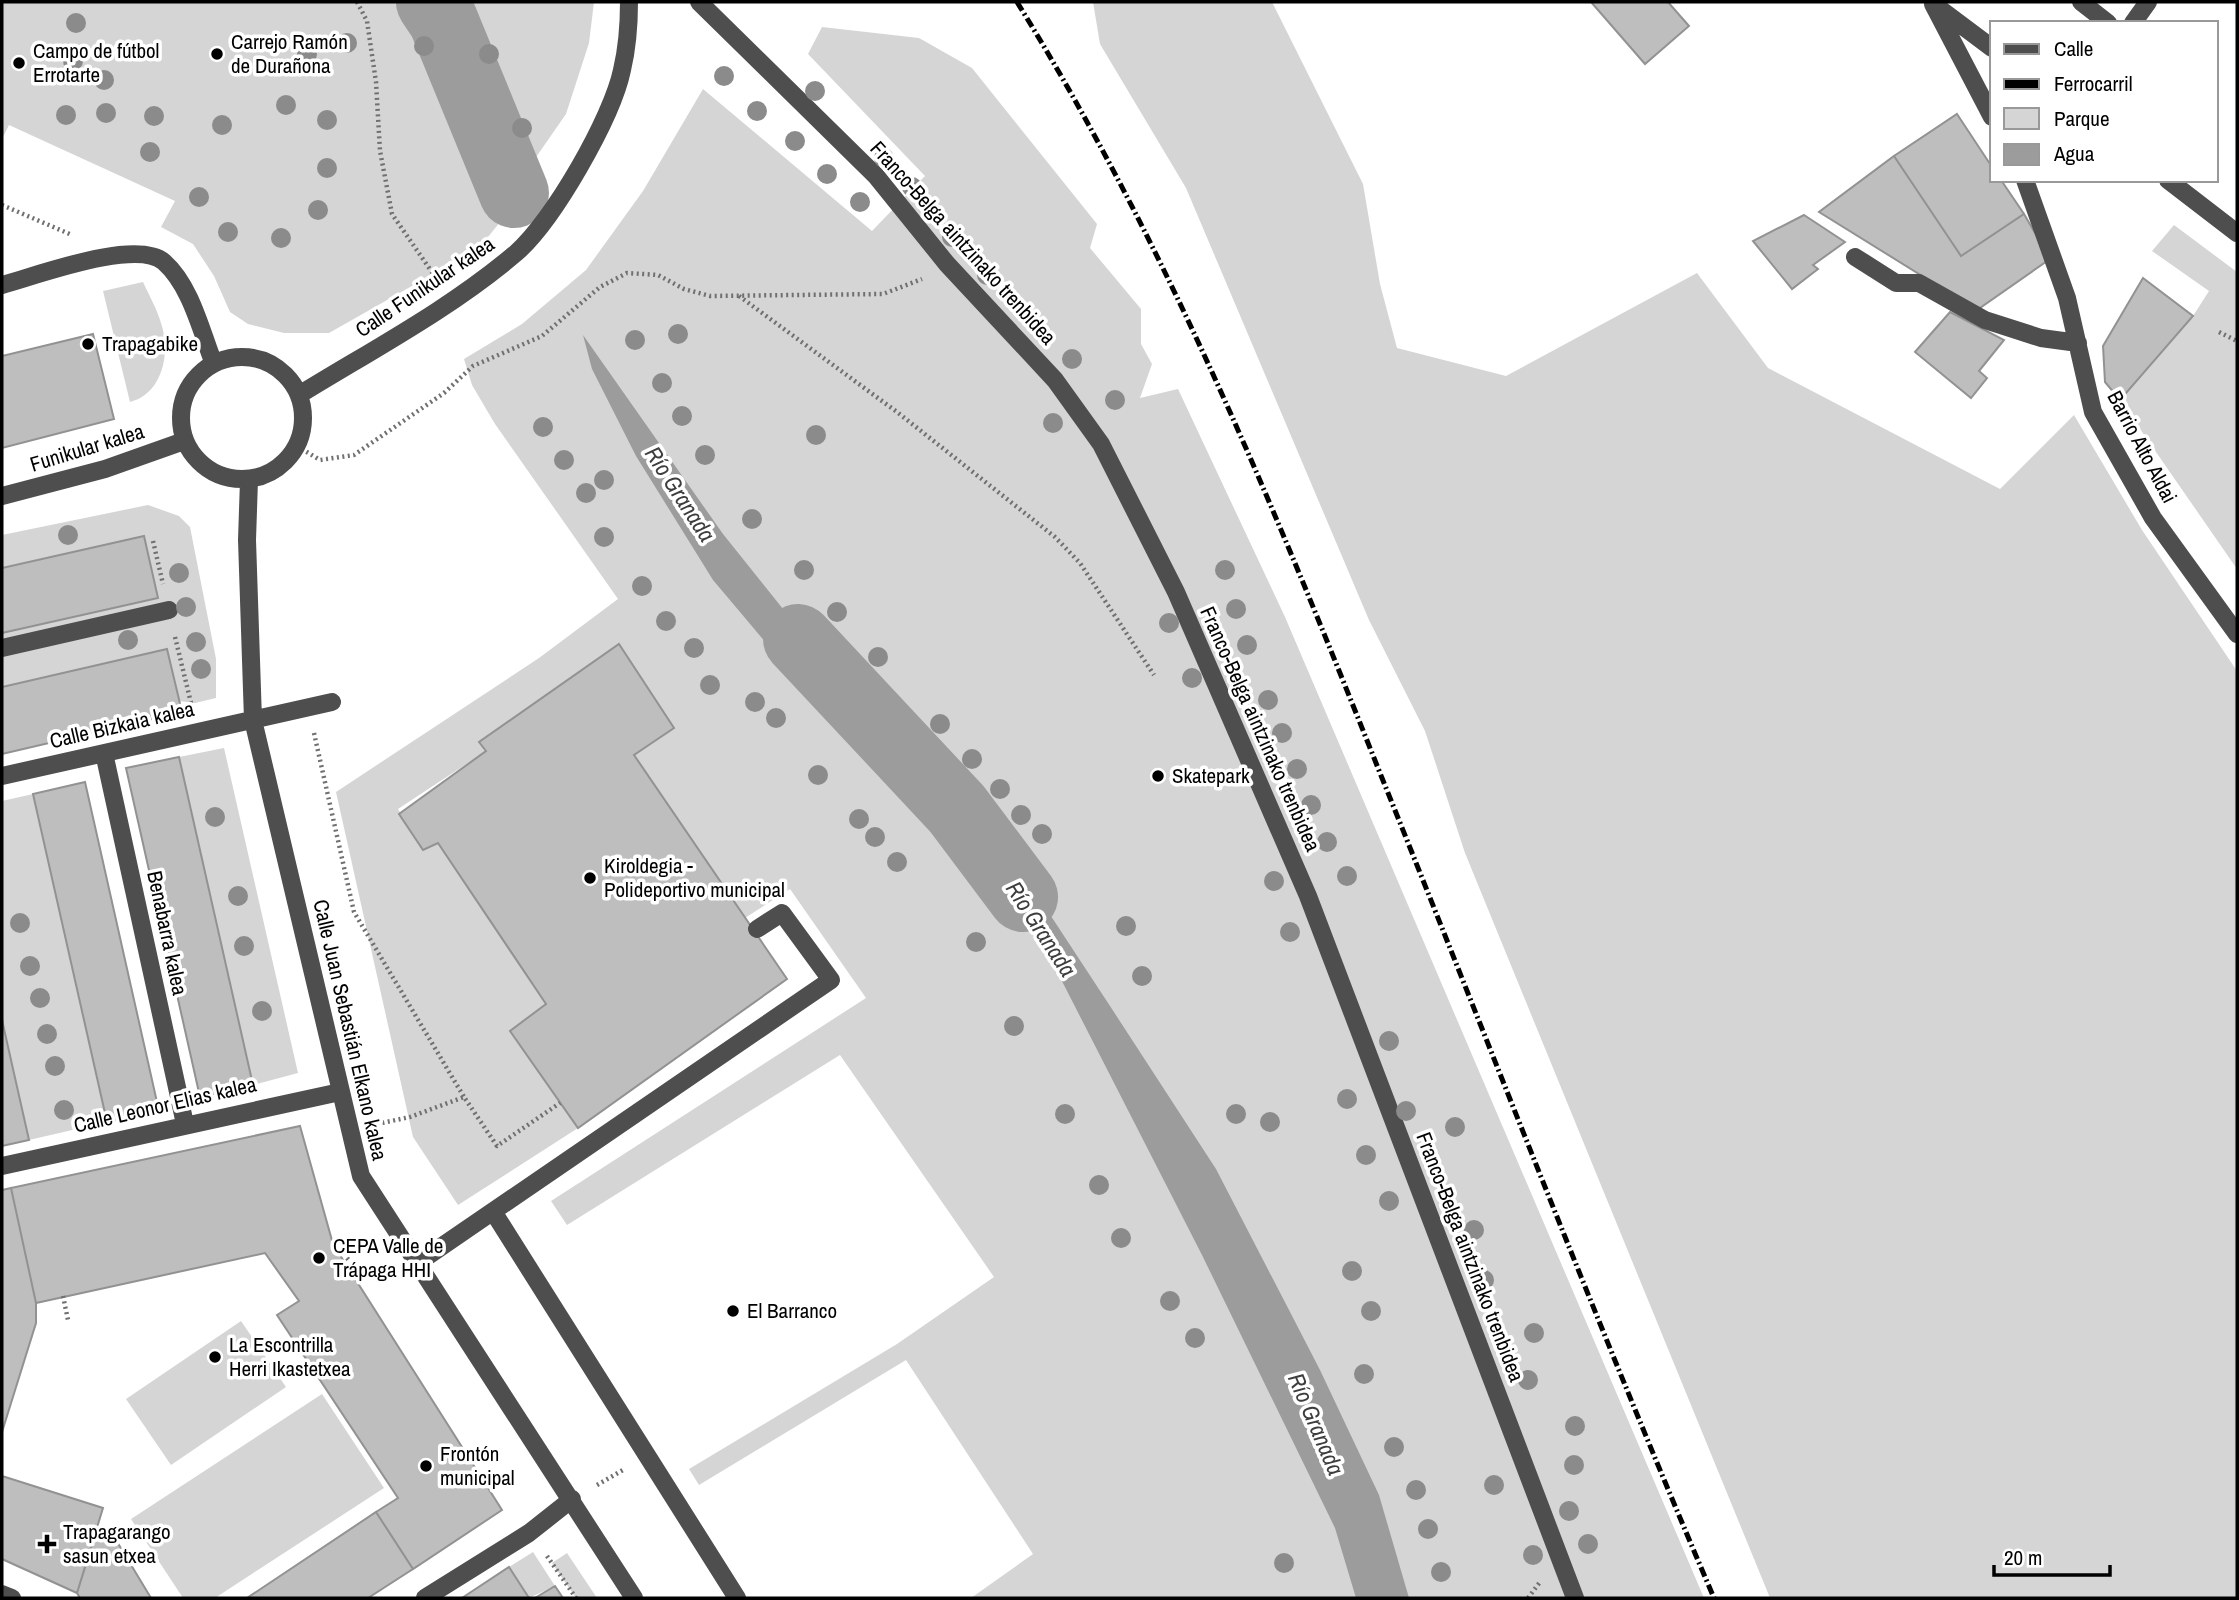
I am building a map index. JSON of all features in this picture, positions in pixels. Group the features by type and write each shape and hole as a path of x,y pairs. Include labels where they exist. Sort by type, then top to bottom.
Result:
{"street":[{"name":"Calle Funikular kalea","path":"299,395 452,302 518,251 562,193 596,136 622,72 629,2"},
{"name":"Franco-Belga aintzinako trenbidea","path":"699,2 876,176 947,264 1055,380 1101,444 1176,593 1308,896 1576,1598"},
{"path":"2081,2 2105,21"},
{"path":"2134,21 2148,2"},
{"path":"1932,3 1990,46"},
{"path":"1932,3 1990,113"},
{"name":"Barrio Alto Aldai","path":"2026,182 2067,298 2093,412 2153,517 2237,634"},
{"path":"2171,182 2237,233"},
{"path":"2,285 118,255 148,254 161,260 170,269 192,307 214,364"},
{"path":"1854,257 1896,283 1919,283 1985,320 2041,338 2078,343"},
{"path":"230,358 263,360 290,380 299,395 303,421 297,446 277,469 249,480 217,475 192,455 184,441 180,411 184,396 201,372 214,364 230,358"},
{"name":"Funikular kalea","path":"2,496 105,470 184,441"},
{"name":"Calle Juan Sebastián Elkano kalea","path":"249,480 247,540 253,720 361,1176 634,1598"},
{"path":"2,648 169,610"},
{"name":"Calle Bizkaia kalea","path":"2,776 332,702"},
{"name":"Benabarra kalea","path":"104,753 185,1124"},
{"path":"419,1262 831,980 782,913 757,929"},
{"name":"Calle Leonor Elias kalea","path":"2,1166 340,1092"},
{"path":"494,1213 737,1598"},
{"path":"425,1598 529,1533 572,1499"},
{"path":"2,1594 12,1598"}],"path":[{"path":"357,2 367,22 371,46 380,151 392,214 452,302"},
{"path":"2,205 118,255"},
{"path":"297,446 320,460 355,455 444,393 473,366 542,335 600,288 627,273 658,275 684,289 710,296 883,294 917,282 947,264"},
{"path":"738,296 897,412 1055,537 1080,563 1154,674"},
{"path":"2219,332 2237,341"},
{"path":"309,707 355,912 464,1097 497,1146 560,1103"},
{"path":"348,1130 410,1117 464,1097"},
{"path":"348,1258 353,1265 348,1268"},
{"path":"63,1296 68,1320"},
{"path":"572,1499 644,1451"},
{"path":"552,1563 576,1598"}],"green space":[{"path":"2,2 431,2 443,20 514,193 505,216 479,248 329,333 284,333 248,324 230,312 214,276 193,244 161,227 175,201 9,125 2,139"},
{"path":"450,2 594,2 589,43 566,114 525,173"},
{"path":"1093,2 1272,2 1363,184 1380,284 1397,348 1506,376 1697,273 1768,368 2000,489 2074,415 2142,530 2237,671 2237,1598 1770,1598 1465,853 1425,731 1369,620 1186,188 1100,44"},
{"path":"822,27 919,38 972,68 1097,224 1090,248 1141,309 1141,344 1152,364 1140,398 1178,389 1285,617 1704,1598 971,1598 1033,1554 906,1360 699,1485 689,1469 897,1344 994,1277 840,1055 567,1225 551,1201 866,998 790,889 745,918 634,755 674,728 619,644 479,742 486,751 398,809 423,850 438,843 546,1004 510,1032 578,1128 458,1205 413,1137 336,792 539,658 618,599 495,424 472,385 464,359 522,324 586,270 643,191 703,89 872,231 925,176 808,54"},
{"path":"2174,225 2237,272 2237,569 2120,400 2193,316 2209,291 2152,251"},
{"path":"143,282 164,334 164,359 162,370 150,390 130,402 103,291"},
{"path":"148,505 179,516 190,527 216,659 216,698 195,703 179,701 166,649 2,687 2,535"},
{"path":"224,748 298,1073 253,1085 179,757"},
{"path":"33,794 107,1122 29,1140 2,1020 2,801"},
{"path":"241,1321 286,1387 171,1465 126,1399"},
{"path":"322,1394 384,1488 215,1598 183,1598 131,1519"},
{"path":"533,1552 555,1586 529,1598 509,1567"},
{"path":"567,1553 597,1598 576,1598 552,1563"}],"water":[{"path":"583,335 723,534 863,709 1047,910 1110,1006 1216,1169 1320,1370 1379,1495 1409,1598 1356,1598 1335,1528 1202,1255 1043,944 966,844 909,787 815,701 713,580 636,456 592,369"}],"building":[{"path":"1591,2 1668,2 1689,26 1645,64"},
{"path":"1957,114 1990,164 1990,182 2002,182 2024,214 1961,256 1894,156"},
{"path":"1894,156 1961,256 2024,214 2050,259 1977,310 1819,212"},
{"path":"1804,215 1845,242 1813,265 1818,269 1792,289 1753,241"},
{"path":"2143,278 2193,316 2120,400 2105,382 2103,346"},
{"path":"1950,312 2004,340 1979,371 1987,378 1971,398 1915,352"},
{"path":"93,334 114,419 2,448 2,356"},
{"path":"144,536 158,598 2,633 2,568"},
{"name":"Kiroldegia - Polideportivo municipal","path":"619,644 674,728 634,755 787,979 578,1128 510,1031 546,1004 438,843 423,850 399,814 486,751 479,742"},
{"path":"167,649 182,712 2,754 2,687"},
{"path":"179,757 253,1085 200,1097 126,768"},
{"path":"85,782 159,1111 107,1122 33,794"},
{"path":"2,1020 29,1140 2,1146"},
{"path":"300,1126 333,1244 502,1510 413,1569 376,1512 398,1498 277,1315 299,1301 265,1253 36,1303 11,1188"},
{"path":"11,1188 36,1303 36,1323 2,1432 2,1190"},
{"name":"Trapagarango sasun etxea","path":"2,1476 103,1508 77,1593 2,1559"},
{"path":"376,1512 413,1569 368,1598 247,1598"},
{"path":"97,1529 113,1535 151,1598 80,1598 77,1593"},
{"path":"509,1567 529,1598 462,1598"},
{"path":"555,1586 563,1598 535,1598"}],"waterway":[{"name":"Río Granada","path":"431,2 443,20 514,193"},
{"name":"Río Granada","path":"798,639 957,809 1023,897"}],"railway":[{"path":"1017,2 1072,94 1123,189 1171,285 1260,480 1587,1291 1714,1598"}],"place":[{"name":"Carrejo Ramón de Durañona","path":"217,54"},
{"name":"Campo de fútbol Errotarte","path":"19,63"},
{"name":"Trapagabike","path":"88,344"},
{"name":"Skatepark","path":"1158,776"},
{"name":"Kiroldegia - Polideportivo municipal","path":"590,878"},
{"name":"CEPA Valle de Trápaga HHI","path":"319,1258"},
{"name":"El Barranco","path":"733,1311"},
{"name":"La Escontrilla Herri Ikastetxea","path":"215,1357"},
{"name":"Frontón municipal","path":"426,1466"},
{"name":"Trapagarango sasun etxea","path":"47,1544"}]}
